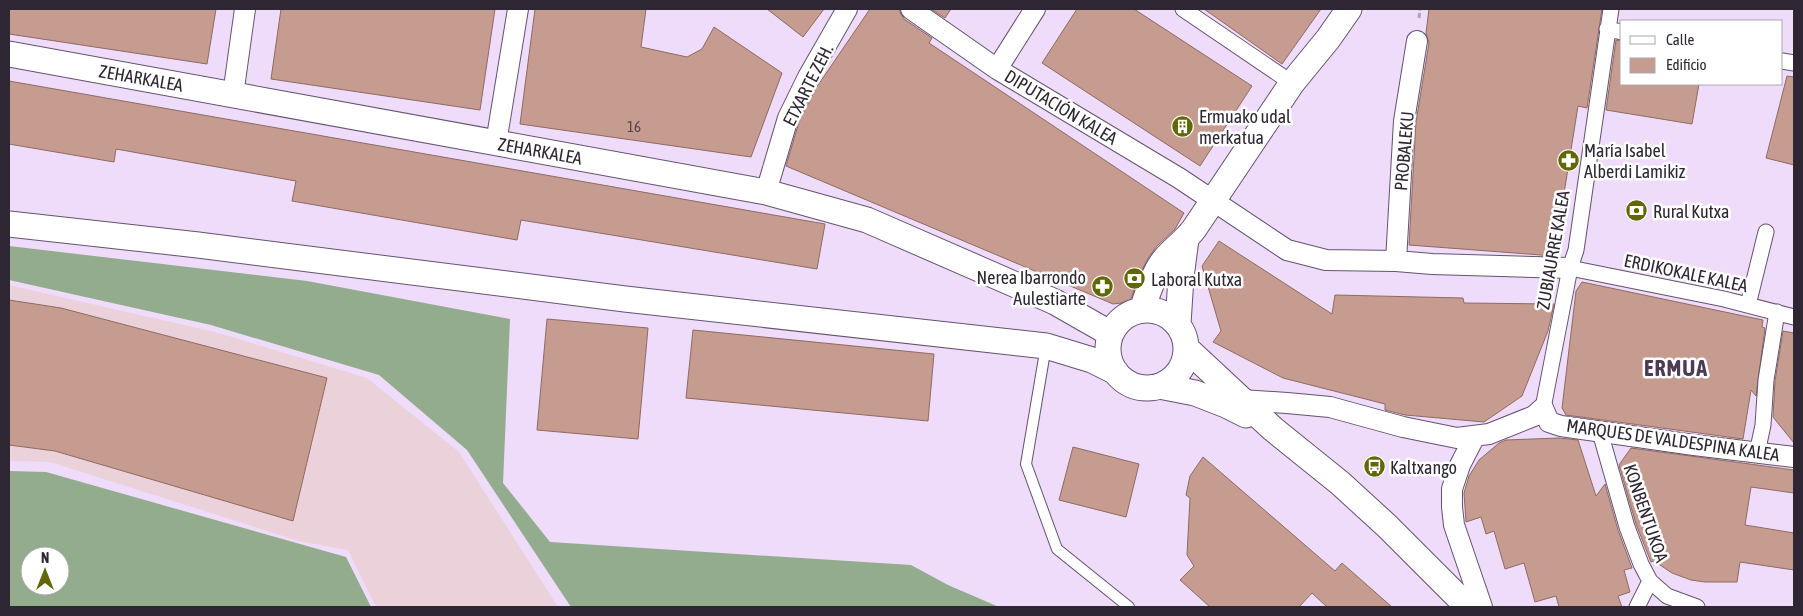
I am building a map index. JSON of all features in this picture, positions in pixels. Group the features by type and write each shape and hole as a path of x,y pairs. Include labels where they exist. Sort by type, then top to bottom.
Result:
{"street":[{"path":"234,95 245,9"},
{"path":"496,143 518,9"},
{"name":"ETXARTE ZEH.","path":"766,192 788,118 808,77 847,9"},
{"name":"DIPUTACIÓN KALEA","path":"911,9 997,69 1215,200"},
{"path":"997,69 1035,9"},
{"path":"1183,9 1292,83"},
{"path":"1116,372 1108,350 1122,325 1149,290 1163,261 1186,239 1215,200 1292,83 1328,39 1348,9"},
{"name":"ZUBIAURRE KALEA","path":"1544,408 1570,268 1575,251 1611,9"},
{"path":"1607,29 1620,32"},
{"name":"PROBALEKU","path":"1396,261 1404,122 1417,41"},
{"name":"ZEHARKALEA","path":"9,54 766,192 868,220 1055,302 1090,307 1122,325"},
{"path":"1215,200 1287,250 1326,260 1570,268"},
{"path":"9,224 217,247 625,299 1049,347 1092,360 1116,372 1124,380 1135,386 1147,388 1170,381 1179,372 1184,361 1186,348 1184,336 1178,324 1168,316 1156,311 1080,340 1049,347"},
{"path":"1748,304 1766,232"},
{"path":"1178,324 1186,239"},
{"name":"ERDIKOKALE KALEA","path":"1570,268 1748,304 1794,317"},
{"path":"1757,453 1763,425 1766,380 1777,312"},
{"path":"1186,348 1273,429 1340,483 1387,526 1468,607"},
{"path":"1158,386 1195,393 1226,405 1273,429"},
{"name":"MARQUES DE VALDESPINA KALEA","path":"1241,400 1330,408 1403,427 1457,438 1489,434 1534,416 1544,408 1549,422 1561,426 1757,453 1794,456"},
{"name":"KONBENTUKOA","path":"1600,432 1627,528 1650,581 1667,596 1696,607"},
{"path":"1475,436 1460,465 1452,488 1452,507 1454,525 1482,607"},
{"path":"1637,607 1650,581"}],"lane":[{"path":"1049,347 1026,464 1057,549 1129,607"}],"shaded area":[{"path":"9,285 219,333 367,378 459,452 558,607 376,607 348,550 299,541 50,462 9,461"}],"green space":[{"path":"9,246 307,281 510,319 503,483 550,542 911,565 948,585 999,607 571,607 467,450 379,375 211,325 9,280"},
{"path":"9,471 46,472 346,557 371,607 9,607"}],"building":[{"path":"9,9 216,9 207,64 9,34"},
{"path":"281,9 495,9 480,110 271,79"},
{"path":"535,9 646,9 641,47 687,57 702,49 714,27 782,73 751,157 520,124"},
{"path":"767,9 824,9 803,37"},
{"path":"870,9 899,9 904,19 932,38 929,43 1184,213 1175,229 1157,246 1148,258 1138,278 1130,302 1113,304 786,166 799,122 816,88"},
{"path":"931,9 951,9 945,18"},
{"name":"Ermuako udal merkatua","path":"1077,9 1134,9 1252,86 1200,166 1042,63"},
{"path":"1204,9 1321,9 1282,64"},
{"path":"1429,9 1602,9 1587,108 1578,106 1554,256 1409,245 1416,122 1429,43 1426,33"},
{"path":"1616,40 1620,41 1620,85 1699,85 1692,124 1606,110"},
{"path":"1787,76 1794,77 1794,165 1766,158"},
{"path":"9,81 825,224 817,269 521,220 517,240 292,201 296,181 116,149 114,162 9,144"},
{"path":"1219,241 1332,314 1335,295 1463,298 1464,303 1554,304 1548,331 1522,396 1484,422 1405,415 1385,410 1385,404 1283,378 1213,342 1221,331 1202,266"},
{"path":"1582,282 1763,320 1762,327 1765,328 1756,396 1751,390 1743,439 1566,415 1562,408 1576,291"},
{"path":"9,300 61,308 327,378 293,521 55,451 9,445"},
{"path":"547,319 648,328 638,439 537,430"},
{"path":"693,330 934,354 928,421 686,398"},
{"path":"1783,331 1794,333 1794,443 1773,417 1775,381"},
{"path":"1559,438 1578,440 1596,496 1605,484 1618,530 1632,568 1624,570 1630,592 1618,596 1622,607 1559,607 1556,596 1535,602 1524,563 1505,569 1494,531 1486,534 1481,517 1466,522 1464,493 1469,476 1479,460 1499,443 1506,440"},
{"path":"1073,447 1139,464 1126,517 1059,500"},
{"path":"1631,448 1794,470 1794,493 1751,487 1745,525 1794,533 1794,570 1740,562 1737,582 1705,582 1691,580 1672,573 1654,561 1651,562 1636,524 1619,465"},
{"path":"1203,457 1335,571 1342,563 1392,607 1327,607 1312,593 1299,607 1210,607 1180,580 1194,566 1187,555 1190,498 1186,495 1190,476"}],"place":[{"name":"Ermuako udal merkatua","path":"1183,126"},
{"name":"María Isabel Alberdi Lamikiz","path":"1568,160"},
{"name":"Rural Kutxa","path":"1637,211"},
{"name":"Laboral Kutxa","path":"1135,279"},
{"name":"Nerea Ibarrondo Aulestiarte","path":"1102,287"},
{"name":"Kaltxango","path":"1374,467"}],"district":[{"name":"ERMUA","path":"1676,368"}]}
